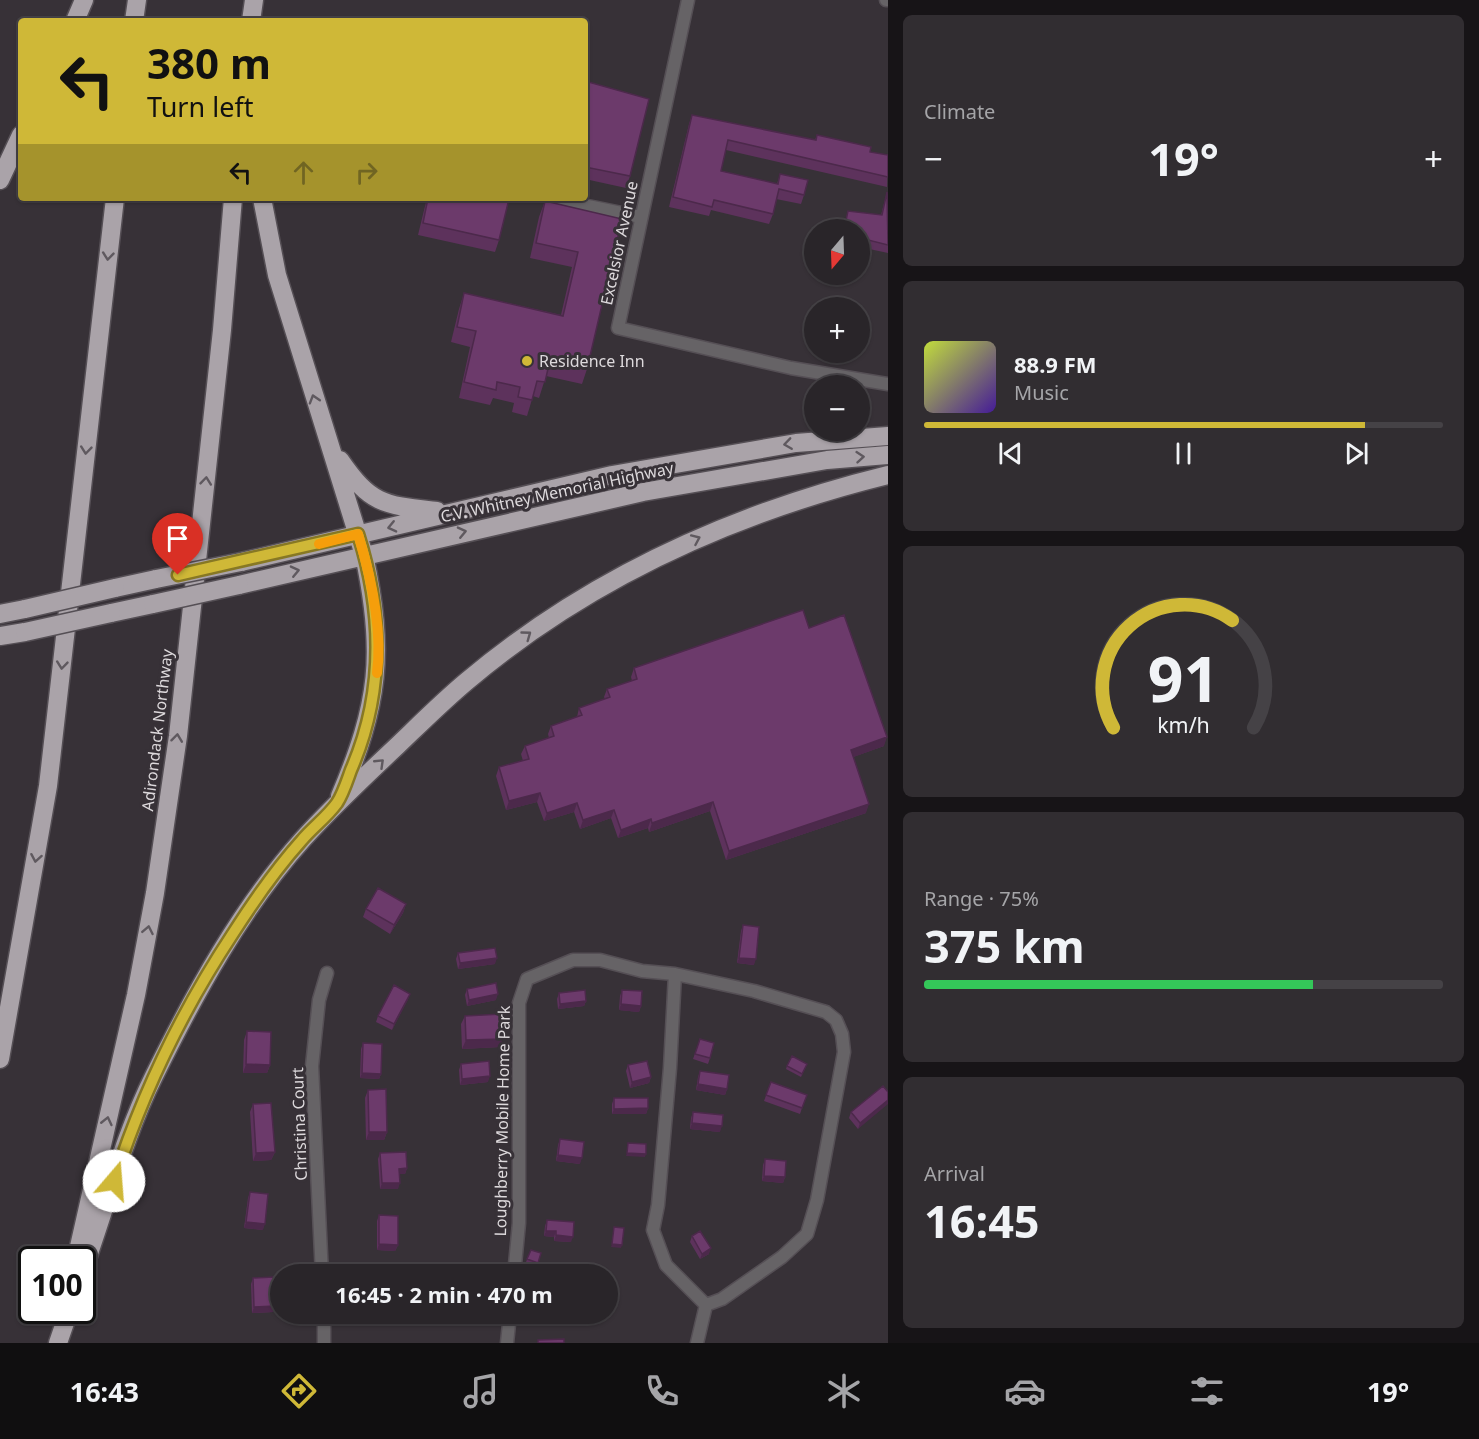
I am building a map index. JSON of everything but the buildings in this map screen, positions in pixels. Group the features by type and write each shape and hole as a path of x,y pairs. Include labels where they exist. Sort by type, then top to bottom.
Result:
{"highway":[{"path":"76,18 84,0"},
{"path":"134,18 137,0"},
{"path":"253,18 256,0"},
{"path":"256,0 257,18"},
{"path":"0,180 18,141"},
{"path":"0,1059 48,786 115,201"},
{"name":"Adirondack Northway","path":"79,1246 136,995 155,893 178,736 194,596 233,201"},
{"path":"263,201 277,275 358,534 372,591 378,668 359,752 337,803"},
{"name":"C.V. Whitney Memorial Highway","path":"0,614 241,562 612,475 796,443 888,436"},
{"path":"327,440 356,483 382,502 392,506 450,513"},
{"name":"C.V. Whitney Memorial Highway","path":"0,636 711,479 827,460 888,455"},
{"path":"91,1246 141,1104 207,975 266,885 302,840 337,803 466,681 542,623 607,583 679,546 753,515 888,475"},
{"path":"57,1343 61,1324"},
{"path":"57,1343 64,1324"}],"street":[{"name":"Excelsior Avenue","path":"688,0 618,328 791,368 888,384"},
{"path":"564,201 642,217"},
{"name":"Loughberry Mobile Home Park","path":"515,1264 519,1223 519,1003 527,979 573,960 600,960 642,971 675,974 815,1007 836,1020 842,1034 844,1052 817,1200 807,1234 782,1257 722,1299 705,1305"},
{"name":"Christina Court","path":"321,1264 312,1066 319,1000 327,973"},
{"path":"675,974 668,1091 658,1205 653,1230 666,1265 705,1305 697,1343"},
{"path":"324,1324 324,1343"},
{"path":"507,1343 509,1324"}],"slow traffic":[{"path":"319,544 358,534 372,591 377,638 377,673"}],"place":[{"name":"Residence Inn","path":"527,361"}],"route":[{"path":"114,1181 141,1104 207,975 266,885 302,840 337,803 359,752 378,668 372,591 358,534 178,575"}]}
